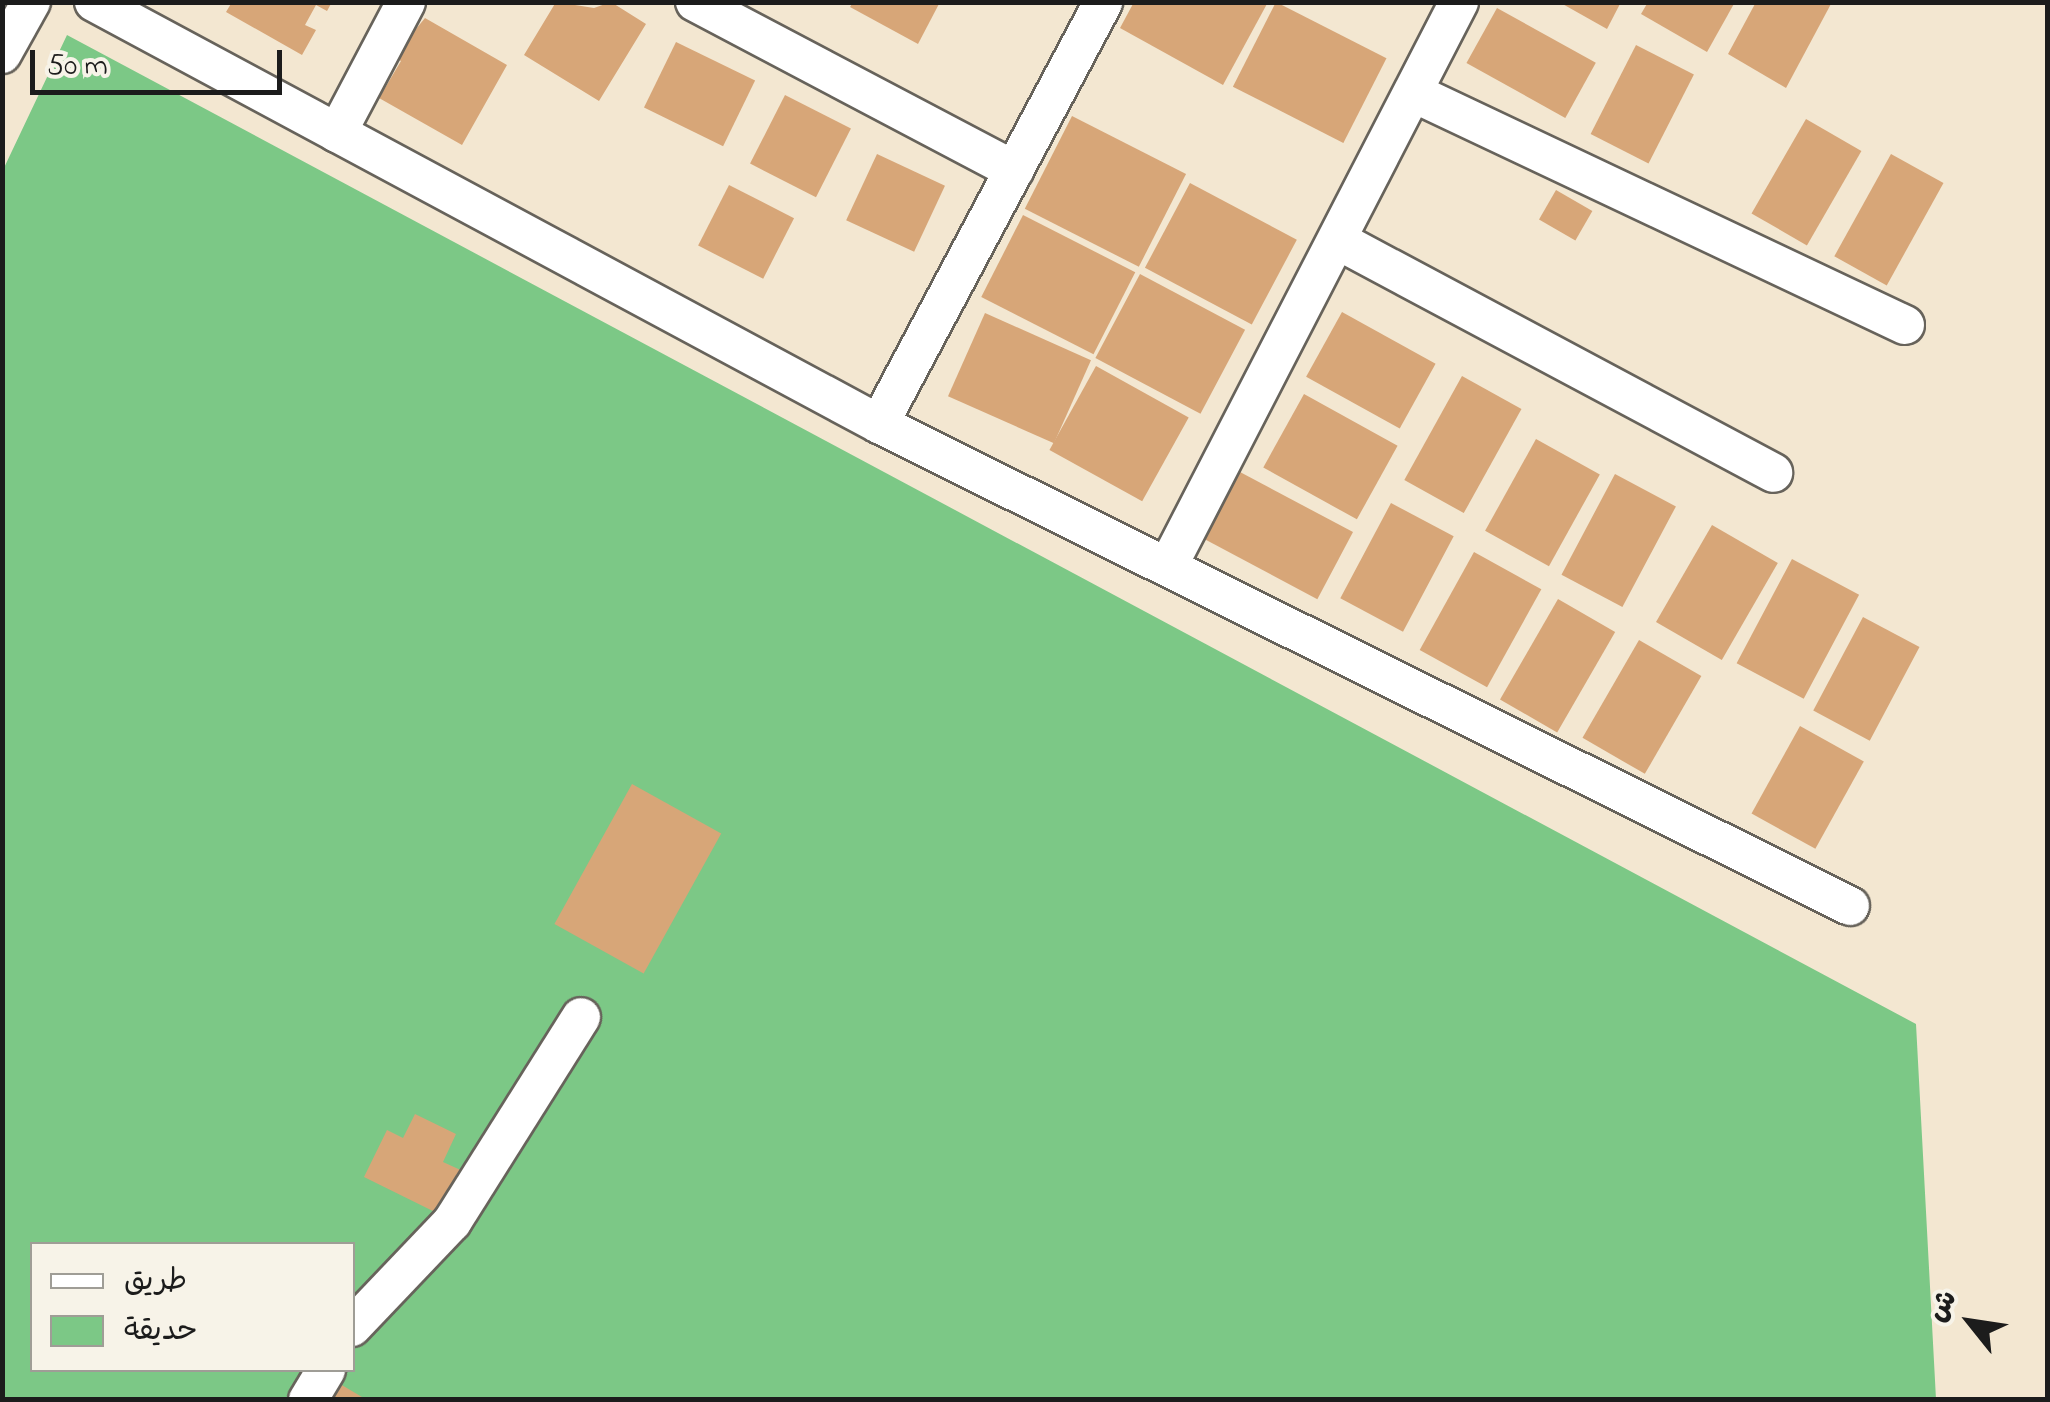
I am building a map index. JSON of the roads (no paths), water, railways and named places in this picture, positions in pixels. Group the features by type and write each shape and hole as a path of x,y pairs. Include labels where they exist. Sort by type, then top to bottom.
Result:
{"street":[{"path":"2,54 31,2"},
{"path":"94,2 879,424 1850,906"},
{"path":"337,132 406,2"},
{"path":"695,2 1014,170"},
{"path":"879,424 1103,2"},
{"path":"1168,566 1341,242 1459,2"},
{"path":"1414,93 1906,325"},
{"path":"1341,242 1773,473"},
{"path":"355,1324 452,1222 581,1018"},
{"path":"308,1400 325,1372"}]}
